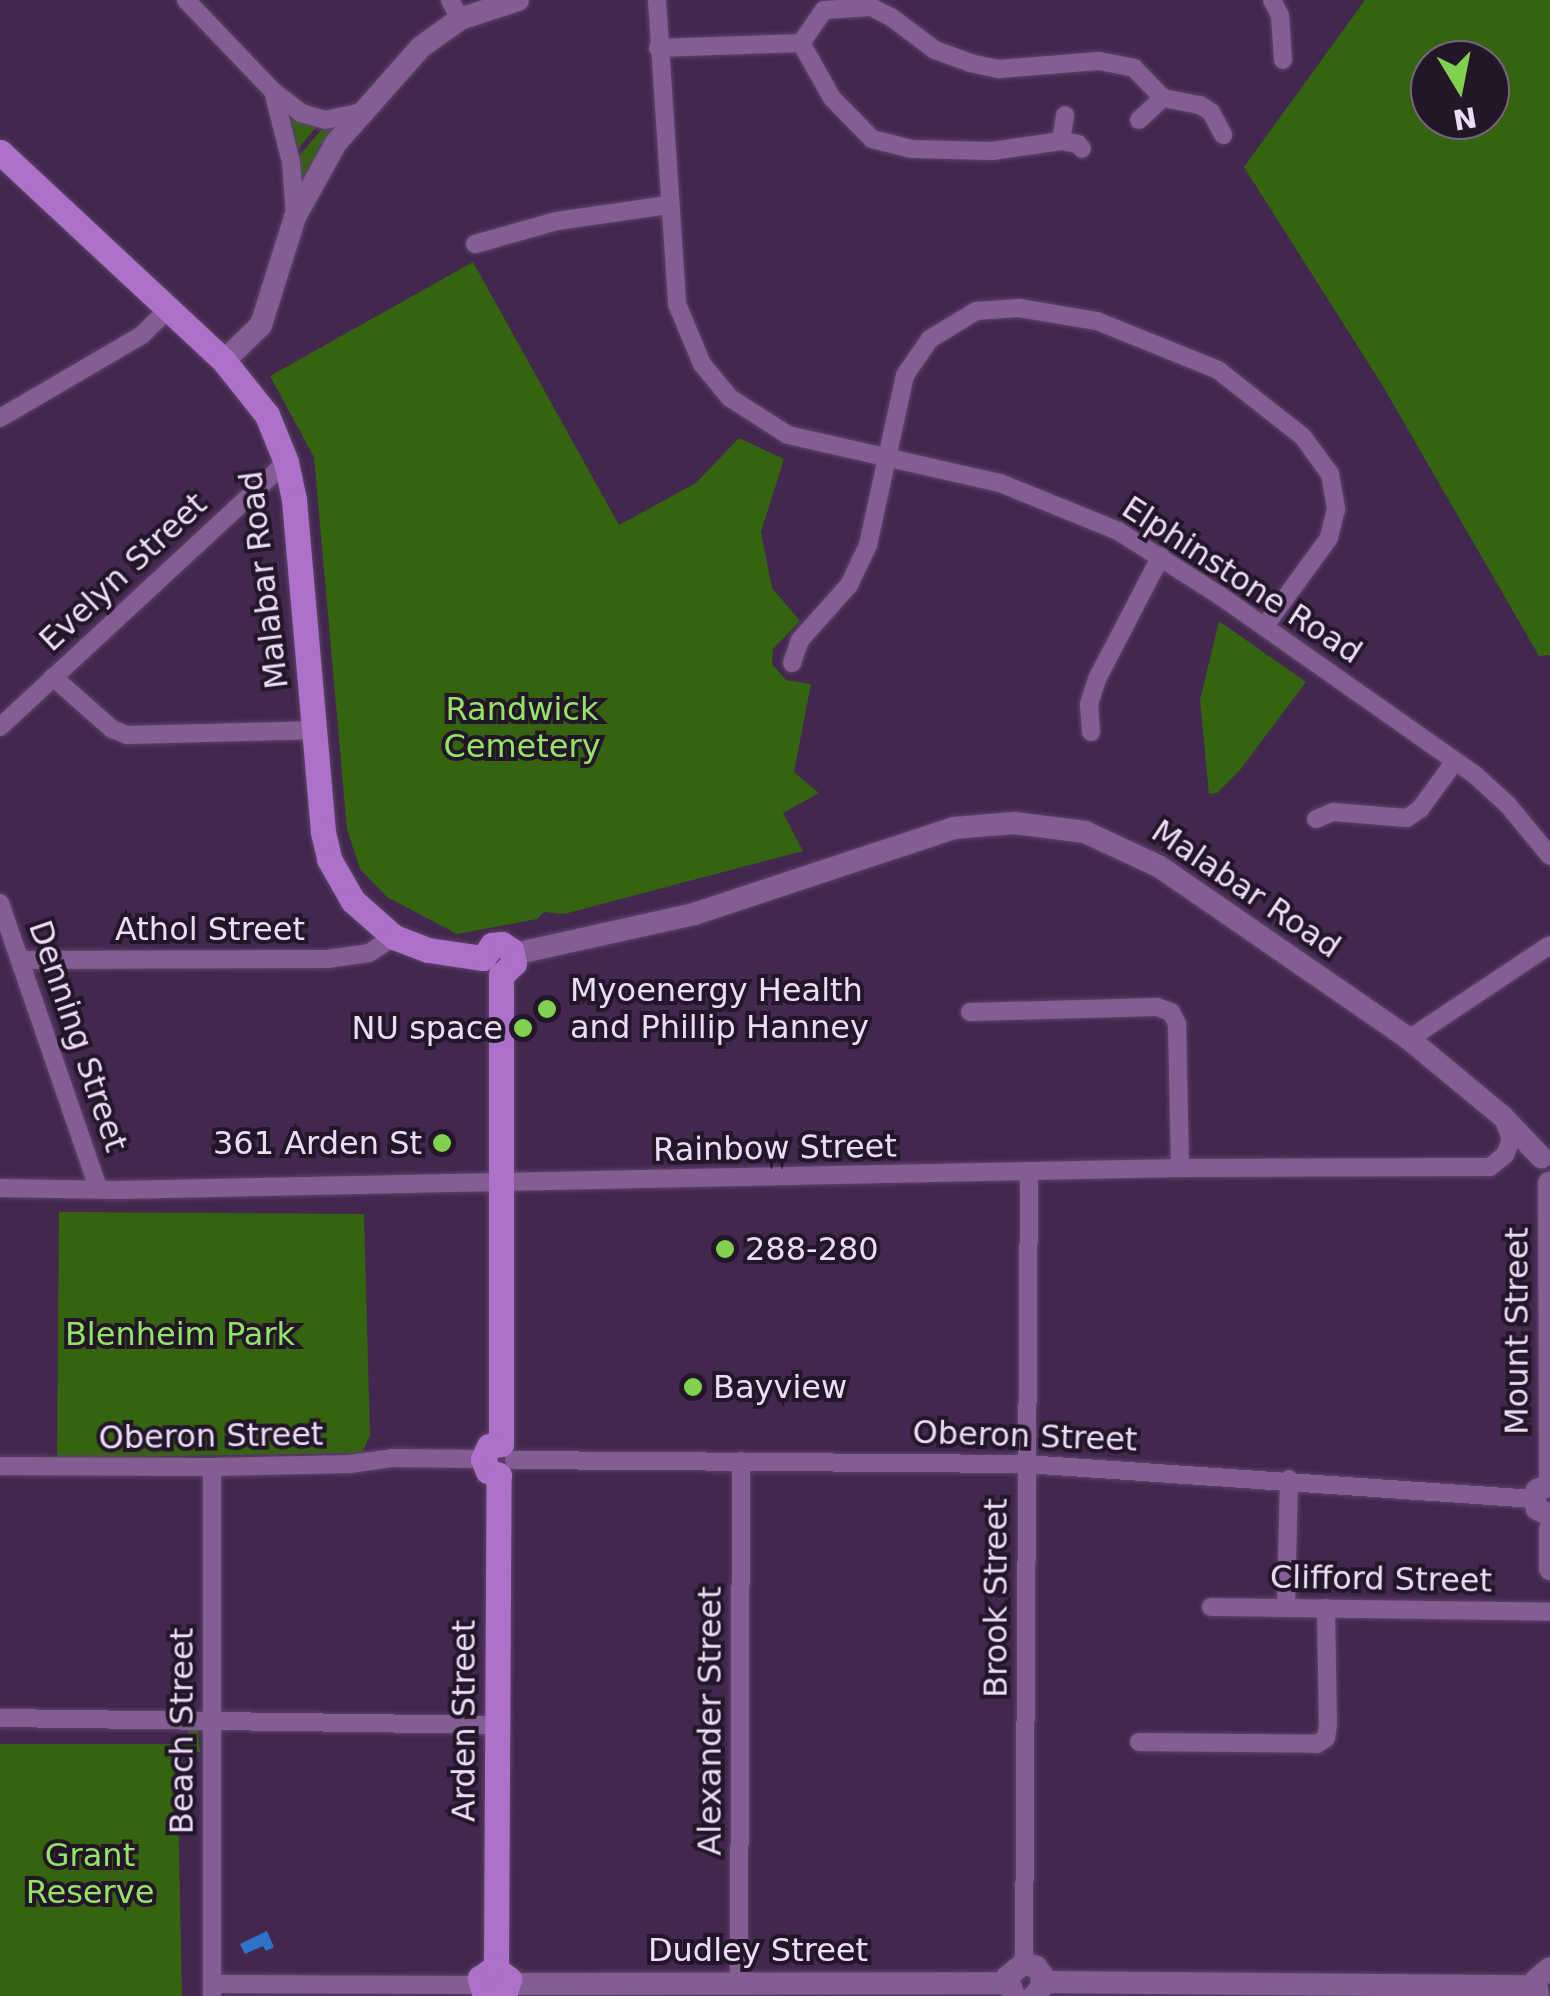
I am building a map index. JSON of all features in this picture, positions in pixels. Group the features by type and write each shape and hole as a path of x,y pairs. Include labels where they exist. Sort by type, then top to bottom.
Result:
{"main road":[{"name":"Malabar Road","path":"0,152 224,361 266,416 286,462 300,548 313,730 329,859 353,900 394,937 428,950 499,962"},
{"name":"Arden Street","path":"495,1986 499,962"}],"street":[{"path":"186,0 273,91 312,117 342,119 362,112"},
{"path":"224,361 260,325 295,217 320,166 362,112 455,10 518,0"},
{"path":"1272,0 1280,16 1284,60"},
{"name":"Elphinstone Road","path":"654,2 680,314 691,345 715,383 746,412 773,428 885,459 1000,483 1107,526 1161,556 1455,761 1508,805 1550,856"},
{"path":"801,43 824,10 871,7 953,59 999,69 1100,62 1134,68 1163,98 1200,105 1211,112 1223,134"},
{"path":"658,48 801,43"},
{"path":"801,43 832,98 872,139 912,150 992,151 1061,141 1078,144 1082,149"},
{"path":"273,91 287,139 295,217"},
{"path":"1139,120 1163,98"},
{"path":"1061,141 1066,115"},
{"path":"475,244 602,212 668,205"},
{"path":"792,662 800,640 849,585 859,566 874,522 900,389 912,362 930,339 976,311 1019,308 1096,320 1218,370 1303,437 1330,474 1336,510 1328,538 1264,627"},
{"path":"0,418 142,335 168,309"},
{"name":"Evelyn Street","path":"0,726 286,462"},
{"path":"1091,732 1090,704 1098,677 1161,556"},
{"path":"53,677 112,728 127,736 313,730"},
{"path":"1316,818 1333,812 1407,818 1420,809 1455,761"},
{"name":"Malabar Road","path":"499,962 694,914 937,832 1014,823 1085,832 1130,850 1409,1039 1546,1156"},
{"name":"Denning Street","path":"0,903 98,1188"},
{"name":"Athol Street","path":"20,960 327,959 369,953 394,937"},
{"path":"1409,1039 1550,944"},
{"path":"970,1012 1157,1008 1171,1012 1177,1024 1180,1168"},
{"name":"Rainbow Street","path":"0,1188 498,1183 1180,1168 1490,1167 1505,1155 1511,1139 1502,1116"},
{"name":"Mount Street","path":"1546,1156 1536,1173 1550,1183 1546,1494"},
{"name":"Brook Street","path":"1024,1963 1028,1174"},
{"name":"Oberon Street","path":"0,1466 350,1464 392,1458 1026,1464 1546,1494"},
{"name":"Alexander Street","path":"739,1981 740,1461"},
{"name":"Beach Street","path":"212,1466 212,1990"},
{"path":"1286,1608 1289,1479"},
{"path":"1550,1528 1550,1570"},
{"name":"Clifford Street","path":"1212,1607 1550,1612"},
{"path":"1139,1742 1318,1744 1326,1738 1328,1725 1326,1608"},
{"path":"0,1718 496,1725"},
{"path":"1011,1990 1012,1968 1024,1963 1039,1970 1038,1989 1541,1984"},
{"name":"Dudley Street","path":"212,1990 739,1981 1011,1990"}],"green space":[{"path":"1365,0 1550,0 1550,655 1539,656 1381,383 1244,167"},
{"path":"283,105 316,127 298,149 296,142"},
{"path":"323,128 340,128 302,187 299,156"},
{"name":"Randwick Cemetery","path":"473,262 619,525 696,483 739,438 784,459 761,532 772,588 800,621 773,649 772,664 786,680 811,684 794,772 819,793 783,813 803,851 564,914 544,912 537,919 457,934 387,897 360,869 347,829 314,457 270,376"},
{"path":"1219,621 1306,682 1240,770 1217,793 1209,794 1200,700"},
{"name":"Blenheim Park","path":"59,1212 364,1214 370,1435 362,1453 57,1458"},
{"name":"Grant Reserve","path":"188,1725 198,1731 200,1752 177,1753 182,1996 0,1996 0,1744 188,1744"}],"water":[{"path":"267,1931 274,1947 266,1951 263,1946 245,1954 240,1944"}],"place":[{"name":"Myoenergy Health and Phillip Hanney","path":"547,1009"},
{"name":"NU space","path":"523,1028"},
{"name":"361 Arden St","path":"442,1143"},
{"name":"288-280","path":"725,1249"},
{"name":"Bayview","path":"693,1387"}]}
